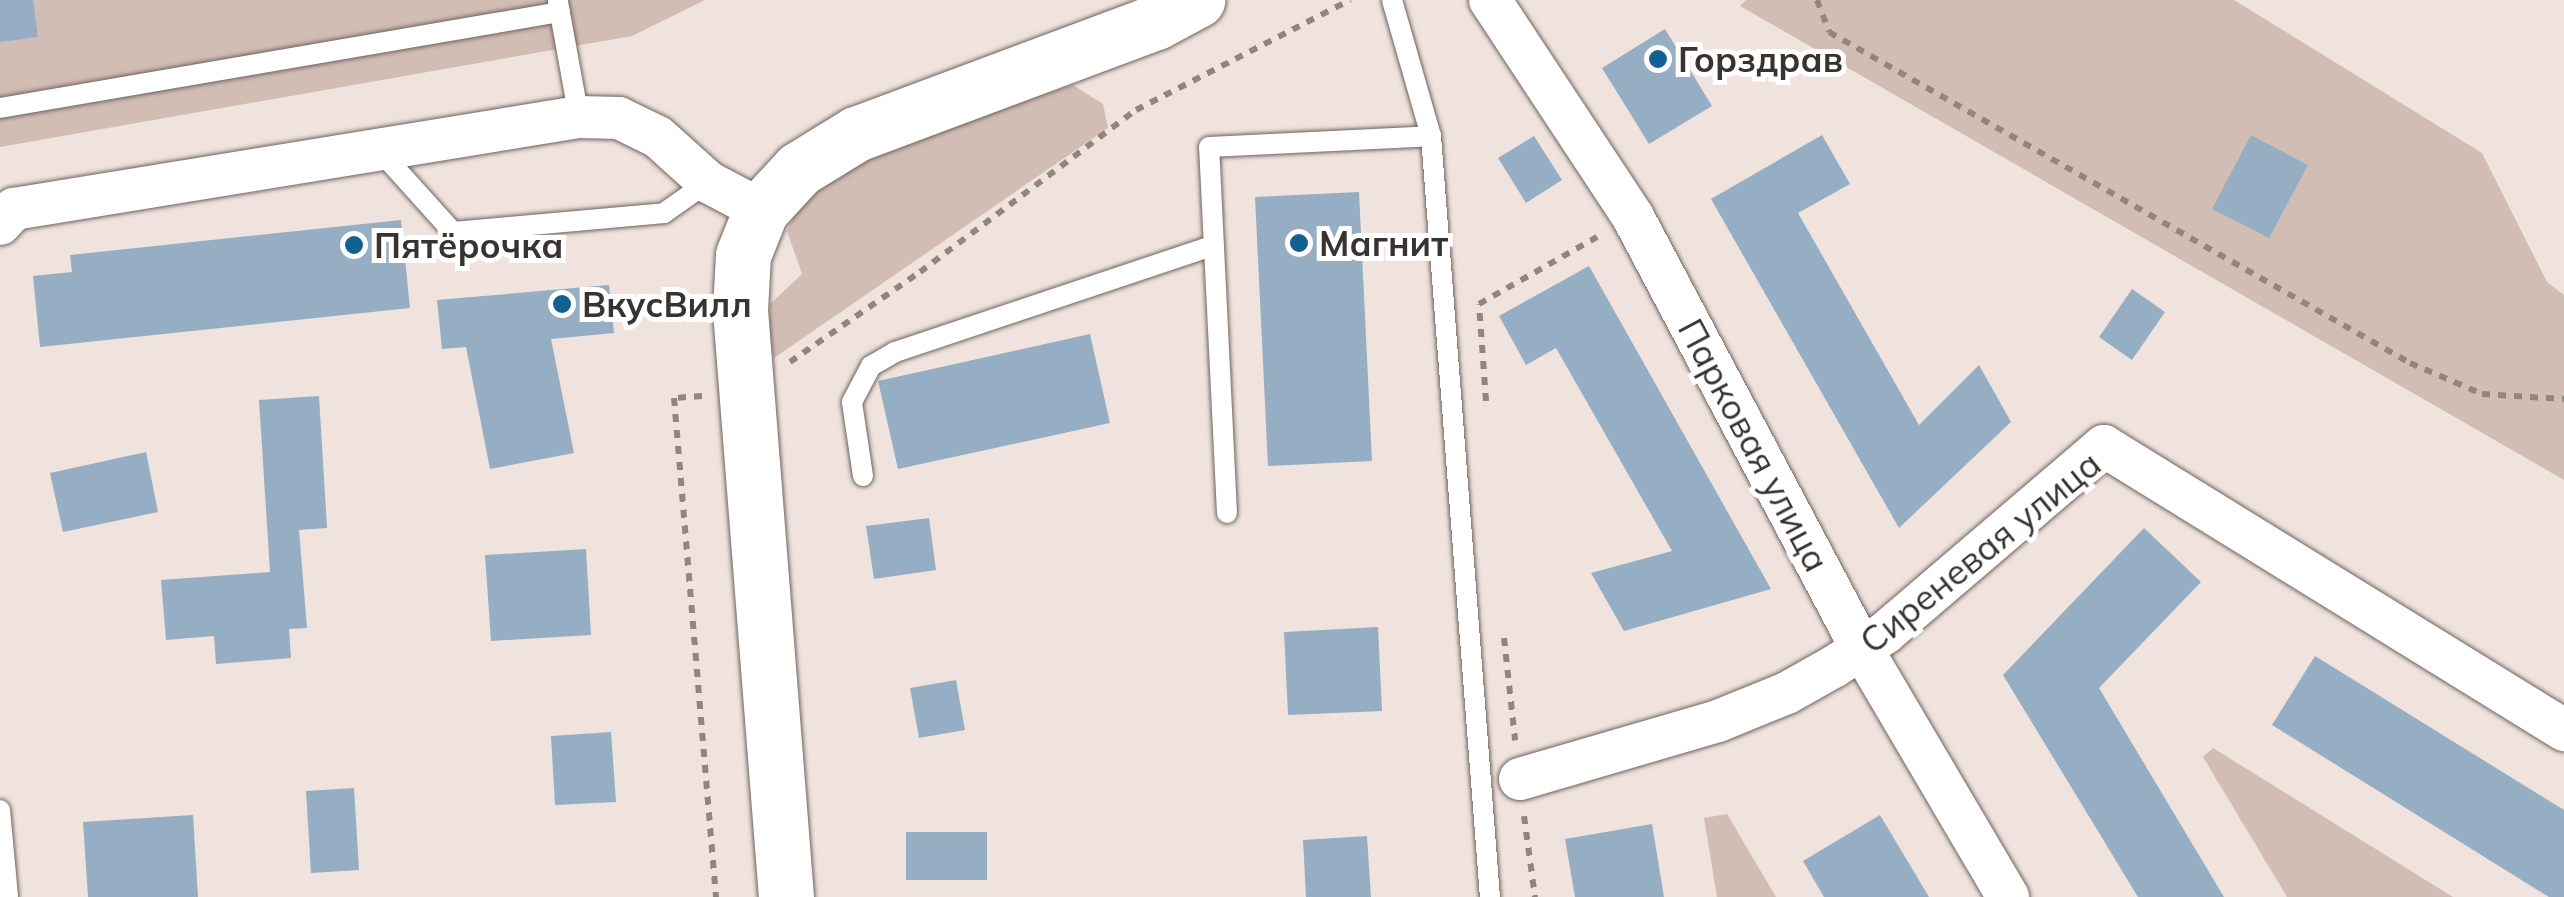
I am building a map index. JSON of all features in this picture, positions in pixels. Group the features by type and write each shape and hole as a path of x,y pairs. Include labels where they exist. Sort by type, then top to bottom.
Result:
{"street":[{"path":"786,897 740,310 743,256 761,210 800,169 856,134 1156,22 1196,0"},
{"name":"Парковая улица","path":"1490,0 1633,217 1862,649 2008,897"},
{"path":"0,224 14,210 580,116 618,118 658,137 708,182 761,210"},
{"name":"Сиреневая улица","path":"1520,779 1718,721 1787,693 1862,649 2104,446 2564,730"}],"lane":[{"path":"1392,0 1431,136 1490,897"},
{"path":"0,108 559,6 580,116"},
{"path":"1227,514 1209,147 1431,136"},
{"path":"378,150 453,232 664,214 708,182"},
{"path":"863,476 852,402 870,366 895,352 1214,244"},
{"path":"0,810 8,897"}],"path":[{"path":"1817,0 1829,32 2410,363 2482,394 2564,399"},
{"path":"1487,420 1479,304 1633,217"},
{"path":"1504,630 1535,897"}],"shaded area":[{"path":"0,0 705,0 632,36 0,147"},
{"path":"1746,0 2234,0 2482,153 2547,282 2564,295 2564,480 1740,6"},
{"path":"1073,85 1103,104 1108,128 774,358 769,336 770,304 802,274 787,231 802,199 856,156"},
{"path":"2213,748 2453,897 2287,897 2203,757"},
{"path":"1727,814 1776,897 1717,897 1704,818"}],"building":[{"path":"0,0 33,0 38,37 0,42"},
{"path":"1665,29 1712,106 1649,144 1602,68"},
{"path":"1822,135 1850,184 1798,213 1919,425 1979,365 2011,422 1899,528 1711,199"},
{"path":"2251,135 2308,165 2269,238 2212,209"},
{"path":"1534,136 1562,180 1526,203 1498,158"},
{"path":"1359,192 1372,461 1268,466 1255,197"},
{"path":"401,220 410,308 40,347 33,276 72,272 70,255"},
{"path":"1589,266 1771,589 1624,631 1591,573 1672,551 1556,348 1526,365 1499,316"},
{"path":"609,285 614,333 551,339 574,453 490,469 466,347 442,349 437,300"},
{"path":"2132,289 2165,312 2132,360 2099,337"},
{"path":"1090,334 1110,423 898,469 878,381"},
{"path":"319,396 327,528 299,530 307,628 289,629 291,658 216,664 214,636 166,640 161,580 270,572 259,400"},
{"path":"146,452 158,512 63,532 50,473"},
{"path":"929,518 936,570 874,579 866,526"},
{"path":"2144,528 2201,582 2099,688 2224,897 2138,897 2003,675"},
{"path":"586,549 591,635 491,641 485,555"},
{"path":"1378,627 1382,711 1288,715 1284,632"},
{"path":"2315,656 2564,810 2564,897 2549,897 2272,725"},
{"path":"956,680 965,730 919,738 910,688"},
{"path":"611,732 616,802 555,805 551,736"},
{"path":"354,788 359,870 311,873 306,791"},
{"path":"193,815 198,897 88,897 83,822"},
{"path":"1880,815 1929,897 1824,897 1803,861"},
{"path":"1652,824 1664,897 1575,897 1565,839"},
{"path":"906,832 987,832 987,880 906,880"},
{"path":"1367,836 1371,897 1306,897 1303,840"}],"place":[{"name":"Горздрав","path":"1658,59"},
{"name":"Магнит","path":"1299,243"},
{"name":"Пятёрочка","path":"354,245"},
{"name":"ВкусВилл","path":"562,304"}]}
